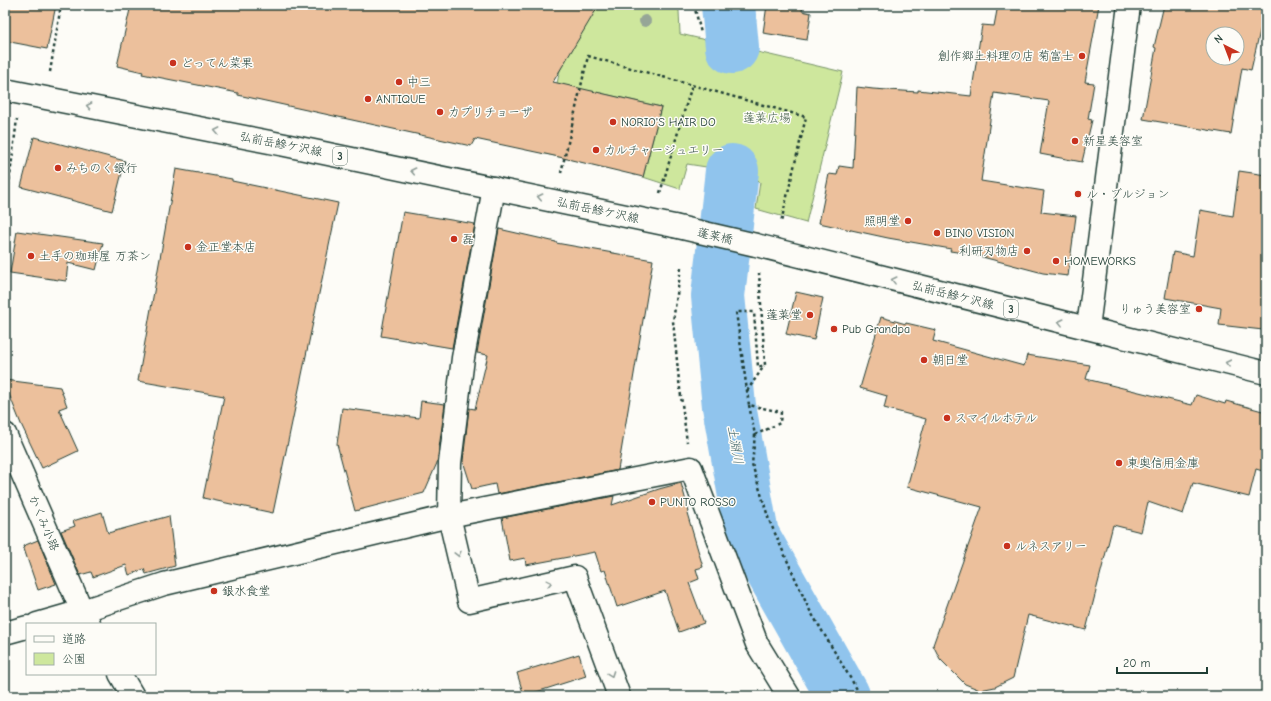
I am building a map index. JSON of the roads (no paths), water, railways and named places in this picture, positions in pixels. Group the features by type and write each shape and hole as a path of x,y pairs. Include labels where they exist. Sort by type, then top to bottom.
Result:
{"street":[{"path":"1088,328 1130,5"},
{"name":"弘前岳鰺ケ沢線","path":"5,90 285,144 674,226"},
{"path":"494,188 463,358 450,463 449,516 469,601 575,577 619,696"},
{"name":"蓬莱橋","path":"674,226 756,245"},
{"name":"弘前岳鰺ケ沢線","path":"756,245 1266,373"},
{"name":"かくみ小路","path":"5,434 86,618"},
{"path":"45,623 86,618 164,584 449,516 691,468 757,644 789,696"},
{"path":"5,633 26,627"},
{"path":"121,675 133,696"}],"waterway":[{"name":"土淵川","path":"728,5 732,47"},
{"name":"土淵川","path":"732,171 718,296 729,406 752,535 843,696"}],"place":[{"name":"創作郷土料理の店 菊富士","path":"1082,56"},
{"name":"どってん菜果","path":"173,63"},
{"name":"中三","path":"399,82"},
{"name":"ANTIQUE","path":"368,99"},
{"name":"カプリチョーザ","path":"440,112"},
{"name":"NORIO'S HAIR DO","path":"613,122"},
{"name":"新星美容室","path":"1075,141"},
{"name":"カルチャージュエリー","path":"596,150"},
{"name":"みちのく銀行","path":"58,168"},
{"name":"ル・ブルジョン","path":"1078,194"},
{"name":"照明堂","path":"908,221"},
{"name":"BINO VISION","path":"937,233"},
{"name":"磊","path":"454,239"},
{"name":"金正堂本店","path":"188,247"},
{"name":"利研刃物店","path":"1027,251"},
{"name":"土手の珈琲屋 万茶ン","path":"31,256"},
{"name":"HOMEWORKS","path":"1056,261"},
{"name":"りゅう美容室","path":"1199,309"},
{"name":"蓬莱堂","path":"810,315"},
{"name":"Pub Grandpa","path":"834,329"},
{"name":"朝日堂","path":"924,360"},
{"name":"スマイルホテル","path":"947,418"},
{"name":"東奥信用金庫","path":"1119,463"},
{"name":"PUNTO ROSSO","path":"652,502"},
{"name":"ルネスアリー","path":"1007,546"},
{"name":"銀水食堂","path":"214,591"}],"park label":[{"name":"蓬莱広場","path":"767,118"}]}
